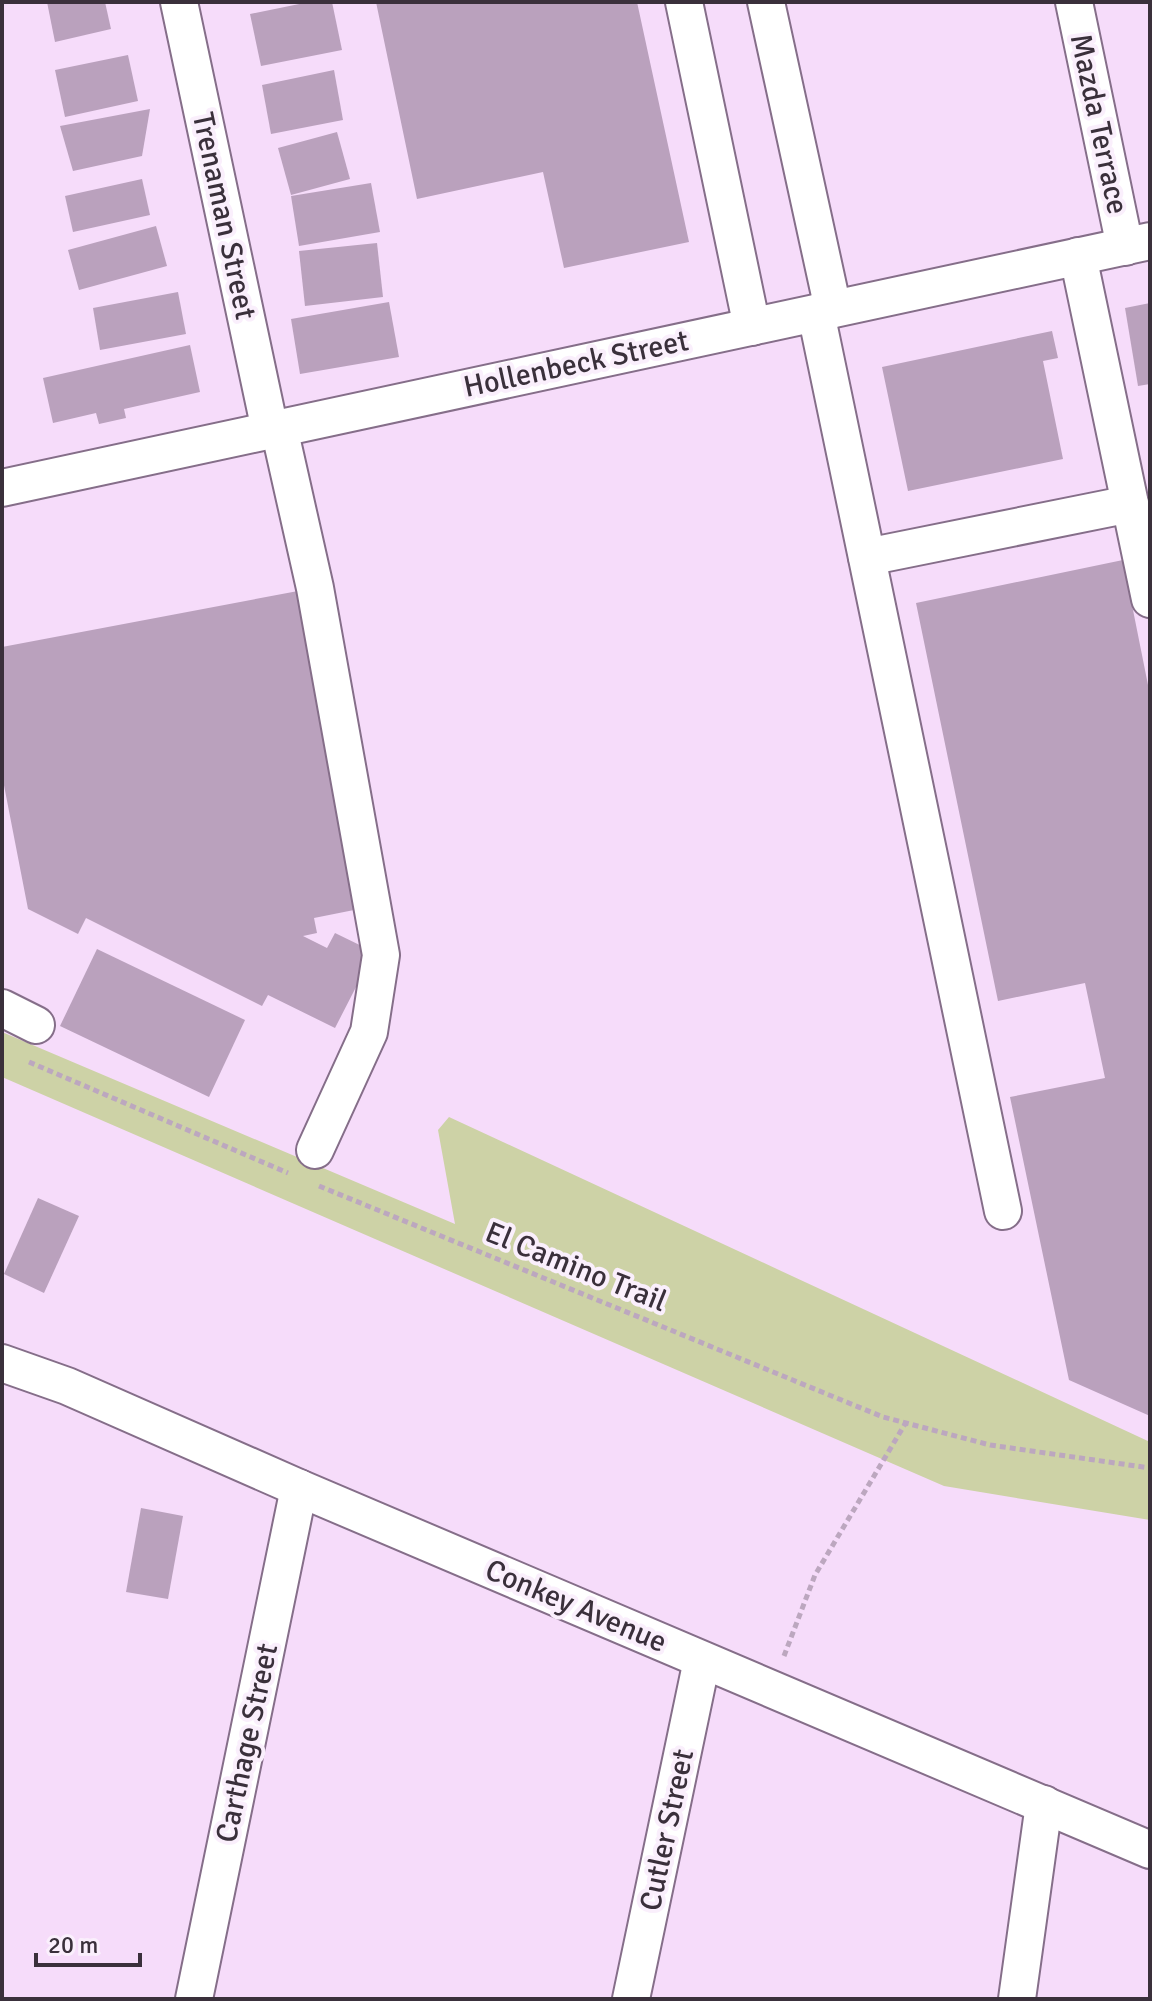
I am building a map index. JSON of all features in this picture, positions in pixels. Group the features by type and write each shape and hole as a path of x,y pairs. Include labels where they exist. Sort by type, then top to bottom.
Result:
{"street":[{"name":"Trenaman Street","path":"179,2 274,429 315,588 381,955 369,1032 306,1170"},
{"path":"684,2 752,327"},
{"path":"766,2 809,206 867,557 1003,1211"},
{"name":"Mazda Terrace","path":"1074,2 1137,244"},
{"name":"Hollenbeck Street","path":"2,488 1137,244"},
{"path":"1078,256 1150,599"},
{"path":"867,557 1130,504"},
{"path":"2,1008 36,1025"},
{"name":"Conkey Avenue","path":"2,1363 67,1386 1150,1850"},
{"name":"Carthage Street","path":"194,1999 299,1488"},
{"name":"Cutler Street","path":"631,1999 702,1660"},
{"path":"1017,1999 1044,1804"}],"path":[{"name":"El Camino Trail","path":"22,1059 306,1170 858,1409 905,1424 1025,1451 1150,1468"},
{"path":"773,1691 794,1623 815,1575 905,1424"}],"green space":[{"path":"2,1032 455,1224 438,1130 449,1117 1150,1442 1150,1520 944,1486 2,1077"}],"building":[{"path":"47,2 105,2 111,29 55,42"},
{"path":"309,2 332,2 342,50 261,66 250,14"},
{"path":"376,2 637,2 689,242 564,268 543,172 417,199"},
{"path":"128,55 138,101 65,117 55,70"},
{"path":"334,70 343,120 271,134 262,85"},
{"path":"150,109 142,156 73,171 60,126"},
{"path":"337,132 350,179 291,195 278,148"},
{"path":"142,179 150,215 73,232 65,196"},
{"path":"371,183 380,232 299,246 291,196"},
{"path":"156,226 167,266 79,290 68,250"},
{"path":"377,243 383,297 305,306 299,251"},
{"path":"178,292 186,334 100,350 93,308"},
{"path":"389,302 399,357 300,374 291,319"},
{"path":"1150,303 1150,384 1138,386 1125,308"},
{"path":"1052,331 1058,358 1043,361 1063,459 908,491 882,367"},
{"path":"190,345 200,392 124,409 126,418 99,424 96,413 53,423 43,378"},
{"path":"1123,560 1150,695 1150,1416 1069,1380 1010,1097 1105,1078 1085,983 998,1001 916,603"},
{"path":"298,591 359,909 314,918 317,933 303,936 327,948 335,933 374,952 335,1028 268,995 262,1006 86,918 78,934 28,909 2,775 2,647"},
{"path":"97,949 245,1020 209,1097 60,1026"},
{"path":"38,1198 79,1216 44,1293 4,1274"},
{"path":"141,1508 183,1516 168,1599 126,1592"}]}
